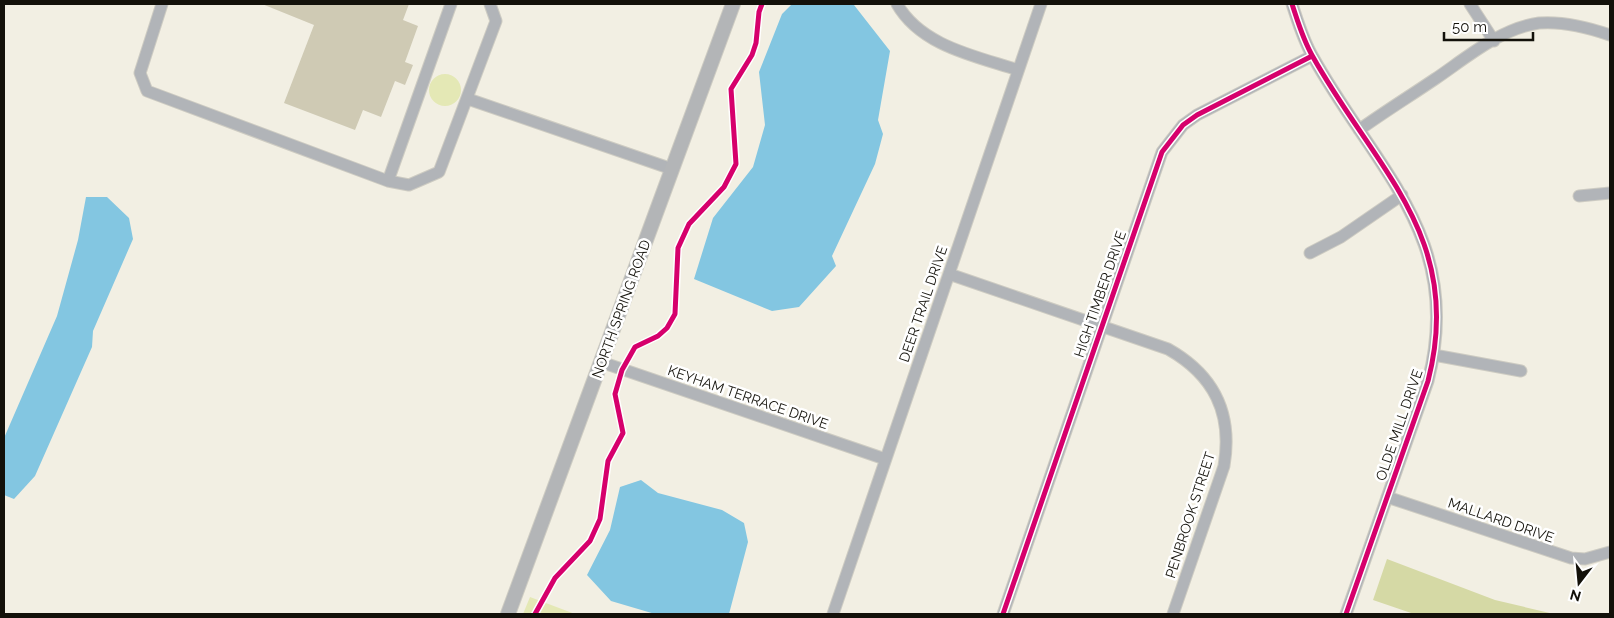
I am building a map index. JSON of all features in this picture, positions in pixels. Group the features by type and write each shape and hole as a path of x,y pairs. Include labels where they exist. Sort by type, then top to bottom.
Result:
{"main road":[{"name":"NORTH SPRING ROAD","path":"508,614 733,4"}],"street":[{"path":"162,4 140,73 147,90 388,181 409,185 438,172 496,21 490,4"},
{"path":"388,181 451,4"},
{"path":"897,4 910,22 939,43 1018,70"},
{"name":"DEER TRAIL DRIVE","path":"833,614 1041,4"},
{"name":"OLDE MILL DRIVE","path":"1292,4 1312,56 1358,130 1402,195 1415,219 1429,254 1434,276 1437,316 1434,355 1425,388 1346,614"},
{"path":"1470,4 1494,41"},
{"path":"1358,130 1494,41 1521,27 1566,23 1610,35"},
{"name":"HIGH TIMBER DRIVE","path":"1003,614 1155,167 1171,139 1197,115 1312,56"},
{"path":"468,98 672,170"},
{"path":"1579,196 1610,193"},
{"path":"1310,253 1341,236 1402,195"},
{"name":"PENBROOK STREET","path":"948,274 1168,349 1196,368 1209,383 1224,414 1227,431 1224,466 1173,614"},
{"path":"1434,355 1521,371"},
{"name":"KEYHAM TERRACE DRIVE","path":"601,362 885,459"},
{"name":"MALLARD DRIVE","path":"1387,497 1563,556 1585,559 1609,553"}],"green space":[{"path":"445,74 456,79 461,90 456,101 445,106 434,101 429,90 434,79"},
{"path":"1387,559 1495,600 1554,614 1414,614 1373,600"},
{"path":"530,597 575,614 523,614"}],"water":[{"path":"792,4 854,5 890,51 878,120 883,134 875,164 832,256 836,266 799,307 772,311 694,279 713,218 753,167 765,125 759,72 782,14"},
{"path":"86,197 107,197 129,218 133,239 93,331 92,347 35,476 14,499 4,495 4,438 57,316 78,240"},
{"path":"641,480 658,493 722,510 744,523 748,542 729,614 655,614 611,601 587,575 610,530 620,487"}],"building":[{"path":"262,4 409,4 403,20 418,26 405,62 413,65 405,85 395,81 381,117 363,110 355,130 284,103 314,25"}],"cycle path":[{"path":"535,614 555,578 590,541 600,519 608,461 623,433 615,394 622,370 635,347 658,336 667,328 675,314 678,248 689,224 724,187 736,164 731,89 752,55 756,43 759,12 762,4"},
{"path":"1292,4 1313,57 1387,171 1408,208 1424,245 1434,286 1436,331 1428,381 1346,614"},
{"path":"1003,614 1162,152 1183,125 1197,115 1312,56"}]}
